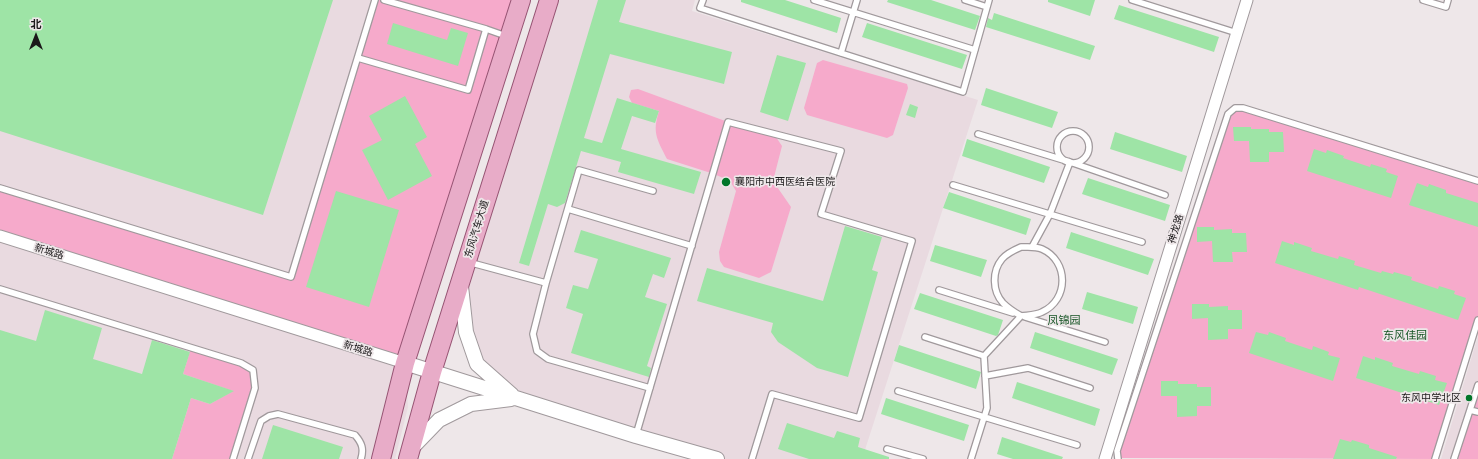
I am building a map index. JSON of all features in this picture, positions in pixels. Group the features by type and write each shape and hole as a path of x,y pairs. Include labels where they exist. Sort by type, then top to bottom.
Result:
{"main road":[{"path":"381,459 405,364 521,0"},
{"name":"东风汽车大道","path":"409,455 432,372 460,281 549,0"}],"street":[{"name":"神龙路","path":"1105,459 1247,0"},
{"name":"新城路","path":"0,236 636,436 717,459"},
{"path":"460,281 466,332 477,364 515,398"},
{"path":"409,455 439,420 471,404 515,398"}],"lane":[{"path":"0,188 291,277 375,0"},
{"path":"384,0 509,37"},
{"path":"703,0 700,8 963,92 990,0"},
{"path":"814,0 975,50"},
{"path":"840,53 857,0"},
{"path":"965,0 988,7"},
{"path":"1132,0 1237,33"},
{"path":"1423,0 1446,7 1448,0"},
{"path":"358,58 468,90 486,29"},
{"path":"1118,459 1117,452 1225,121 1228,114 1235,108 1243,108 1478,181"},
{"path":"636,436 728,122 841,151 821,214 912,241 859,418 772,394 752,459"},
{"path":"1074,131 1084,135 1088,144 1088,149 1087,154 1080,161 1070,162 1061,157 1057,148 1060,138 1064,134 1074,131"},
{"path":"978,134 1070,162 1165,195"},
{"path":"1032,247 1050,214 1070,162"},
{"path":"650,388 548,359 537,351 533,334 546,283 579,170 653,191"},
{"path":"953,185 1142,242"},
{"path":"568,209 692,246"},
{"path":"971,459 987,408 984,356 1021,316 1042,312 1050,307 1057,300 1062,290 1063,280 1057,261 1042,249 1021,247 1010,252 1002,260 996,270 995,281 997,292 1002,302 1021,316"},
{"path":"466,262 546,283"},
{"path":"0,289 241,363 253,370 255,388 233,459"},
{"path":"938,290 1105,342"},
{"path":"1435,459 1478,320"},
{"path":"925,337 984,356"},
{"path":"985,376 1028,368 1090,388"},
{"path":"1454,459 1478,385"},
{"path":"898,391 1077,445"},
{"path":"1470,410 1478,412"},
{"path":"248,459 261,421 268,416 278,414 355,435 362,442 363,453 361,459"},
{"path":"887,449 923,459"}],"shaded area":[{"path":"0,0 521,0 405,363 408,407 395,459 0,459"},
{"path":"375,0 521,0 405,363 0,236 0,188 291,277"},
{"name":"襄阳市中西医结合医院","path":"558,0 695,0 692,11 978,100 862,459 717,459 515,398 477,364 463,309"},
{"path":"823,60 907,84 908,88 893,135 887,138 807,115 804,108 817,63"},
{"path":"638,89 728,122 776,137 782,146 773,181 791,207 771,272 759,278 724,267 720,261 719,252 736,191 730,181 714,174 667,159 656,131 659,111 632,103 629,97 631,90"},
{"path":"1235,108 1478,181 1478,320 1435,459 1117,458 1228,114"},
{"name":"东风中学北区","path":"1478,336 1478,459 1441,459"},
{"path":"191,348 241,363 253,370 255,388 233,459 172,459 191,398 210,404 233,391 183,374"},
{"path":"1478,385 1478,459 1454,459"}],"building":[{"path":"0,0 333,0 263,215 0,131"},
{"path":"598,0 626,0 619,22 732,52 724,84 610,54 584,138 602,143 617,98 659,111 655,123 632,116 621,149 701,172 694,194 618,172 621,162 581,151 565,203 557,207 548,204 529,266 519,263"},
{"path":"741,0 785,0 841,18 837,33 741,2"},
{"path":"888,0 931,0 980,16 975,30 887,2"},
{"path":"1048,0 1095,0 1090,16 1048,2"},
{"path":"1119,5 1219,37 1214,52 1114,19"},
{"path":"994,13 1095,46 1090,60 986,27 988,18 992,20"},
{"path":"393,23 447,40 451,28 468,33 458,66 387,44"},
{"path":"867,23 967,55 962,69 862,37"},
{"path":"777,55 806,63 788,121 760,112"},
{"path":"986,88 1058,112 1052,128 981,105"},
{"path":"405,96 427,137 415,144 432,176 388,200 362,150 382,140 369,116"},
{"path":"910,104 918,107 915,118 906,115"},
{"path":"1233,127 1251,127 1251,129 1269,129 1269,132 1283,132 1284,152 1269,152 1269,162 1250,162 1249,141 1234,141"},
{"path":"1115,132 1187,156 1182,172 1110,149"},
{"path":"967,139 1050,167 1044,183 962,156"},
{"path":"1314,149 1326,153 1327,150 1344,156 1343,158 1370,167 1371,164 1387,169 1386,172 1398,176 1391,198 1307,171"},
{"path":"1088,178 1170,205 1165,221 1082,194"},
{"path":"1417,183 1428,187 1429,184 1446,190 1446,193 1478,203 1478,227 1409,205"},
{"path":"336,191 399,210 369,307 306,287"},
{"path":"949,192 1031,219 1026,235 943,208"},
{"path":"845,226 882,237 872,270 878,272 848,377 817,368 778,342 771,332 773,323 697,301 707,268 823,301"},
{"path":"1197,227 1214,227 1214,230 1232,229 1232,233 1246,233 1247,252 1232,252 1233,262 1213,262 1212,241 1197,242"},
{"path":"581,230 671,258 664,278 653,274 645,297 667,304 647,366 651,368 649,377 571,353 583,314 566,308 573,285 588,289 598,259 574,252"},
{"path":"1071,232 1154,259 1148,275 1066,248"},
{"path":"1282,241 1294,245 1294,242 1312,248 1311,251 1338,259 1339,256 1355,261 1354,265 1381,273 1382,271 1393,274 1394,272 1412,277 1411,280 1438,289 1439,286 1455,291 1454,294 1466,298 1458,320 1359,287 1358,290 1275,263"},
{"path":"935,245 987,260 981,277 930,261"},
{"path":"1087,292 1138,307 1133,324 1082,309"},
{"path":"920,293 1003,320 998,335 996,336 914,309"},
{"path":"1192,304 1209,304 1209,307 1228,306 1228,310 1242,310 1242,329 1228,329 1228,339 1208,340 1208,318 1192,319"},
{"path":"45,310 102,328 93,359 142,374 152,340 190,352 183,374 234,391 210,404 191,398 172,459 0,459 0,330 36,341"},
{"path":"1035,332 1118,359 1112,375 1030,348"},
{"path":"1256,332 1268,335 1269,332 1286,338 1285,341 1312,350 1313,346 1329,352 1328,355 1340,358 1333,381 1249,353"},
{"path":"899,345 981,372 976,389 894,361"},
{"path":"1363,356 1375,360 1375,357 1393,363 1392,366 1419,374 1420,371 1436,376 1435,380 1447,383 1439,405 1356,378"},
{"path":"1161,381 1178,381 1178,384 1197,384 1197,387 1211,387 1211,406 1197,406 1197,416 1177,417 1177,396 1161,396"},
{"path":"1017,382 1100,409 1095,426 1012,398"},
{"path":"886,398 969,425 964,441 881,414"},
{"path":"787,423 834,438 837,431 860,438 858,447 889,457 889,459 809,459 778,449"},
{"path":"273,425 343,447 339,459 262,459"},
{"path":"1002,437 1063,457 1062,459 1013,459 997,454"},
{"path":"1340,439 1351,442 1352,440 1369,445 1369,448 1397,457 1396,459 1333,459"}],"place":[{"name":"襄阳市中西医结合医院","path":"726,182"},
{"name":"东风中学北区","path":"1469,398"}],"district":[{"name":"凤锦园","path":"1064,321"},
{"name":"东风佳园","path":"1405,336"}]}
